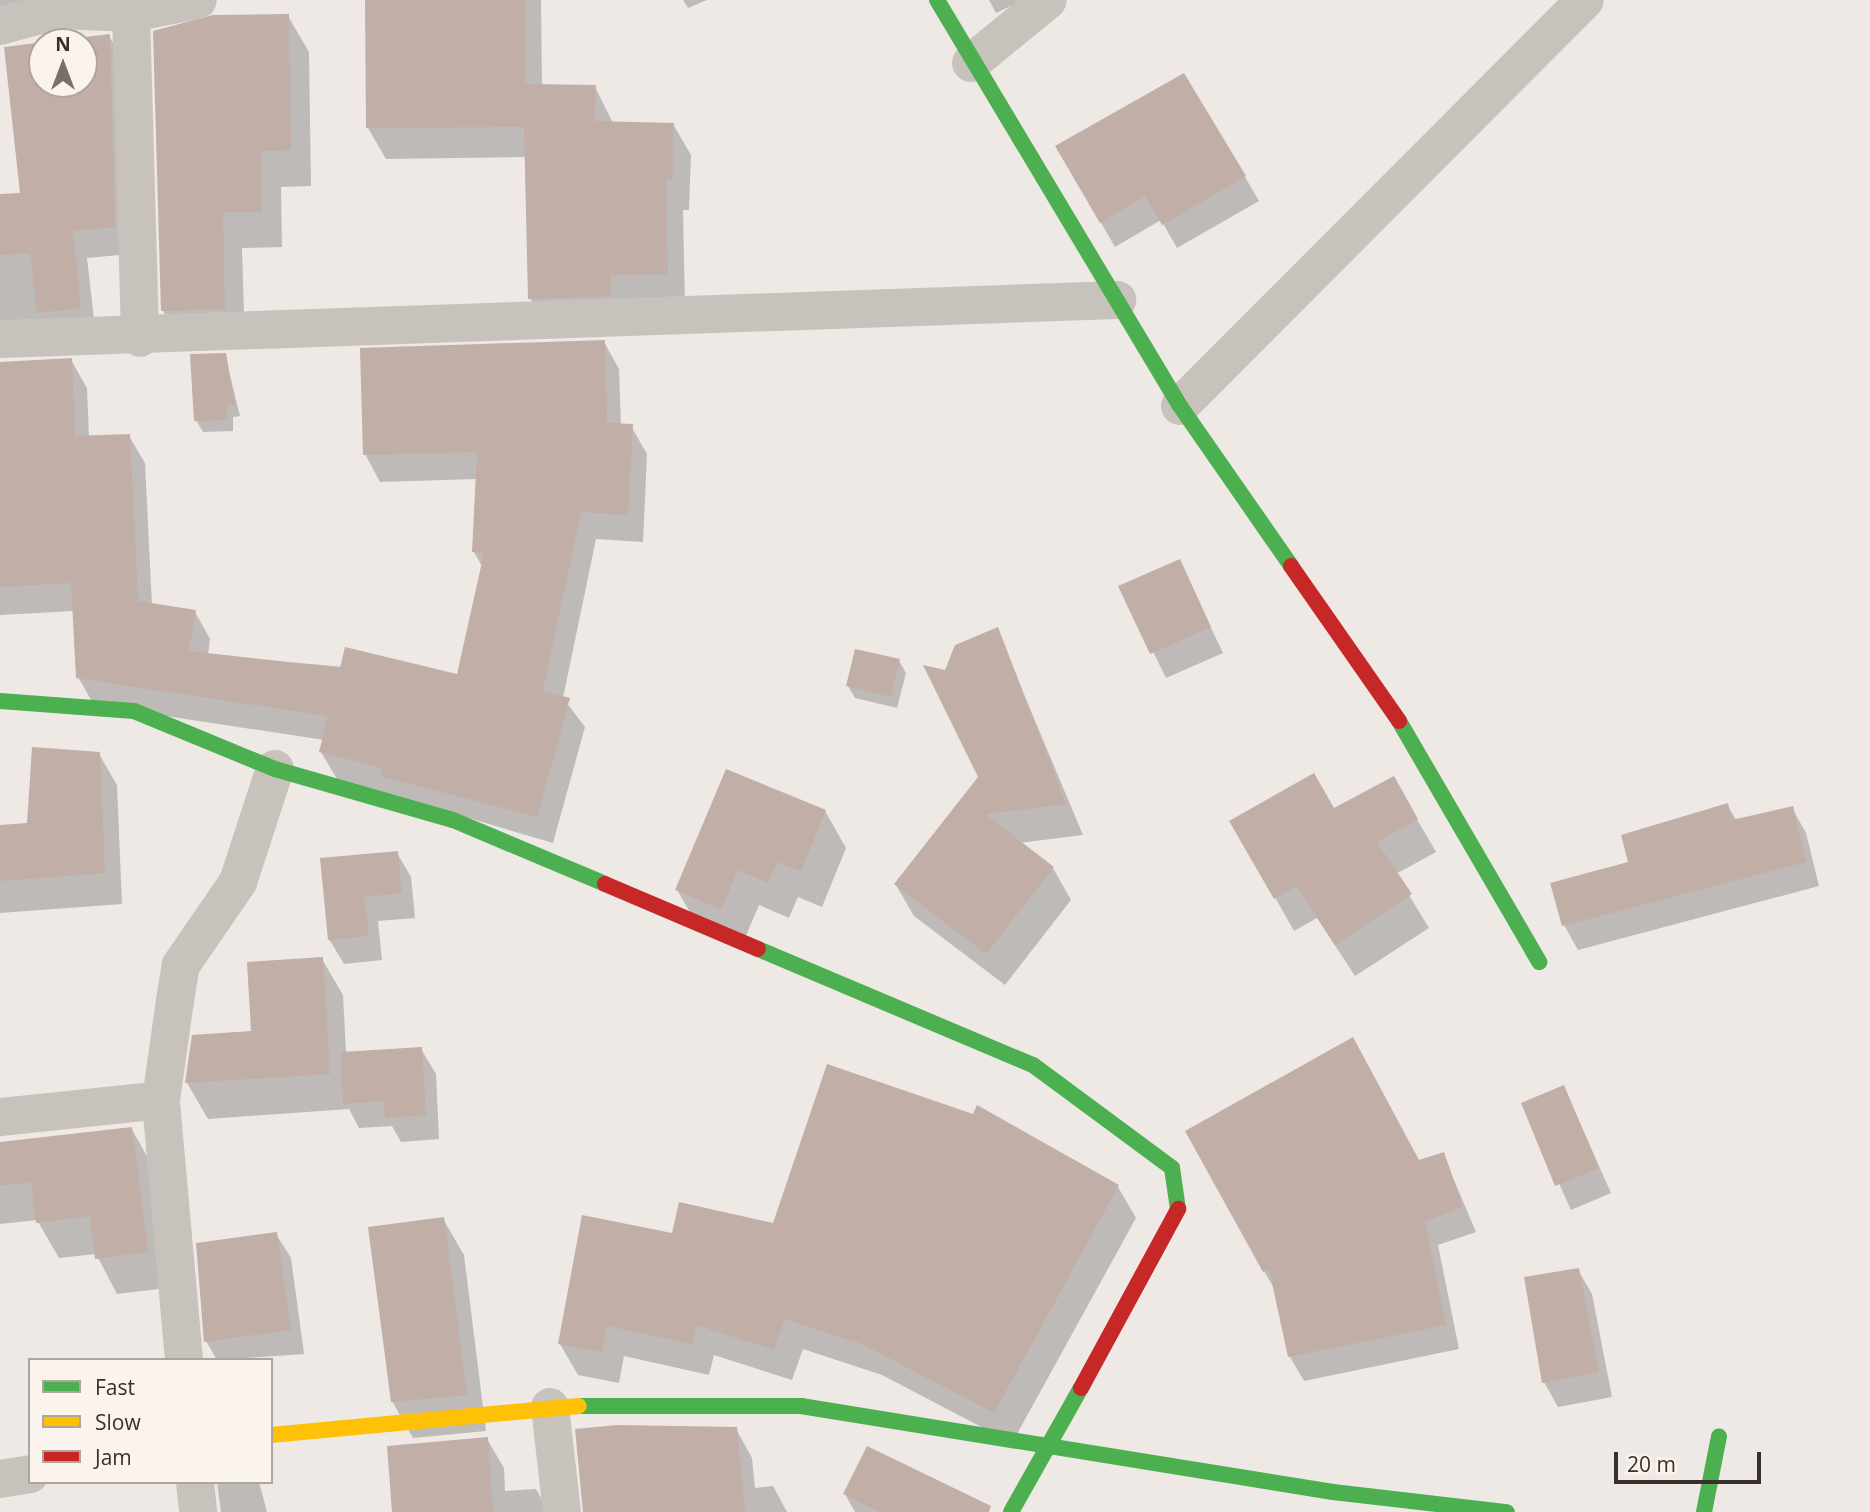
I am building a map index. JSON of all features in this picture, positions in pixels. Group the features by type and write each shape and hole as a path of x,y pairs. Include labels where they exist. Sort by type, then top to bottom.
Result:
{"street":[{"path":"0,26 58,10 131,13 198,0"},
{"path":"937,0 971,63 1180,407 1402,724 1539,962"},
{"path":"971,63 1048,0"},
{"path":"1180,407 1586,0"},
{"path":"131,13 140,338"},
{"path":"0,339 140,338 1117,300"},
{"path":"0,701 134,711 275,769 453,820 1033,1065 1172,1168 1180,1194 1177,1220 1048,1441 1010,1512"},
{"path":"184,1358 162,1100 181,965 238,882 275,769"},
{"path":"0,1117 162,1100"},
{"path":"273,1435 550,1407 801,1406 934,1432 1048,1441 1333,1492 1507,1512"},
{"path":"550,1407 562,1512"},
{"path":"1704,1512 1719,1436"},
{"path":"0,1479 28,1474"},
{"path":"195,1484 198,1512"}],"building":[{"path":"365,0 525,0 525,84 596,85 595,121 674,123 673,180 666,180 668,274 611,275 611,296 528,299 524,127 366,128"},
{"path":"289,14 291,150 261,151 262,212 223,212 225,309 161,311 153,31 213,15"},
{"path":"110,34 115,227 73,231 81,308 37,313 30,253 0,255 0,194 20,193 4,47 28,44 28,98 98,98 98,35"},
{"path":"1184,73 1246,176 1162,225 1145,196 1100,223 1055,146"},
{"path":"605,340 607,423 633,424 628,515 581,512 543,691 570,698 537,817 380,776 382,768 319,752 328,716 76,678 71,583 0,587 0,362 72,358 75,436 130,434 138,601 196,610 189,651 340,668 345,647 457,674 484,553 472,552 477,452 363,455 360,348"},
{"path":"226,353 235,405 227,405 227,420 194,421 190,354"},
{"path":"1180,559 1211,627 1150,654 1118,586"},
{"path":"998,627 1066,804 985,814 1054,867 986,954 894,884 978,777 923,665 945,670 955,645"},
{"path":"855,649 900,659 891,697 846,686"},
{"path":"32,747 100,752 105,873 0,881 0,825 27,823"},
{"path":"726,769 826,810 801,871 777,862 768,883 738,870 721,909 675,890"},
{"path":"1314,773 1334,808 1394,776 1418,819 1377,842 1412,894 1335,945 1297,886 1274,899 1229,821"},
{"path":"1728,803 1732,820 1793,806 1806,862 1562,926 1550,883 1628,862 1621,835"},
{"path":"398,851 402,893 364,897 369,936 328,940 320,858"},
{"path":"323,957 330,1074 185,1083 192,1035 251,1031 247,962"},
{"path":"1353,1037 1419,1160 1444,1152 1463,1207 1425,1221 1446,1325 1288,1357 1269,1269 1263,1272 1185,1131"},
{"path":"422,1047 426,1115 385,1118 384,1101 343,1104 341,1052"},
{"path":"827,1064 973,1114 977,1105 1119,1185 994,1413 862,1344 785,1319 774,1350 696,1325 692,1344 607,1326 602,1352 558,1344 582,1215 672,1233 679,1202 773,1223"},
{"path":"1564,1085 1599,1168 1555,1186 1521,1103"},
{"path":"132,1127 148,1252 95,1259 90,1216 36,1223 31,1182 0,1186 0,1142"},
{"path":"444,1217 467,1395 391,1402 368,1227"},
{"path":"277,1232 291,1330 204,1342 196,1243"},
{"path":"1579,1268 1599,1372 1542,1383 1524,1277"},
{"path":"617,1425 737,1427 745,1512 583,1512 575,1429"},
{"path":"488,1437 493,1512 392,1512 387,1446"},
{"path":"867,1446 991,1506 989,1512 880,1512 843,1494"}],"traffic: fast":[{"path":"937,0 1180,406 1291,566"},
{"path":"0,701 134,711 275,769 453,820 605,884"},
{"path":"1399,721 1539,962"},
{"path":"758,949 1033,1065 1172,1168 1178,1209"},
{"path":"1011,1512 1081,1388"},
{"path":"579,1406 801,1406 1333,1492 1507,1512"},
{"path":"1704,1512 1719,1436"}],"traffic: slow":[{"path":"273,1435 579,1406"}],"traffic: jam":[{"path":"1291,566 1399,721"},
{"path":"605,884 758,949"},
{"path":"1081,1388 1178,1209"}]}
